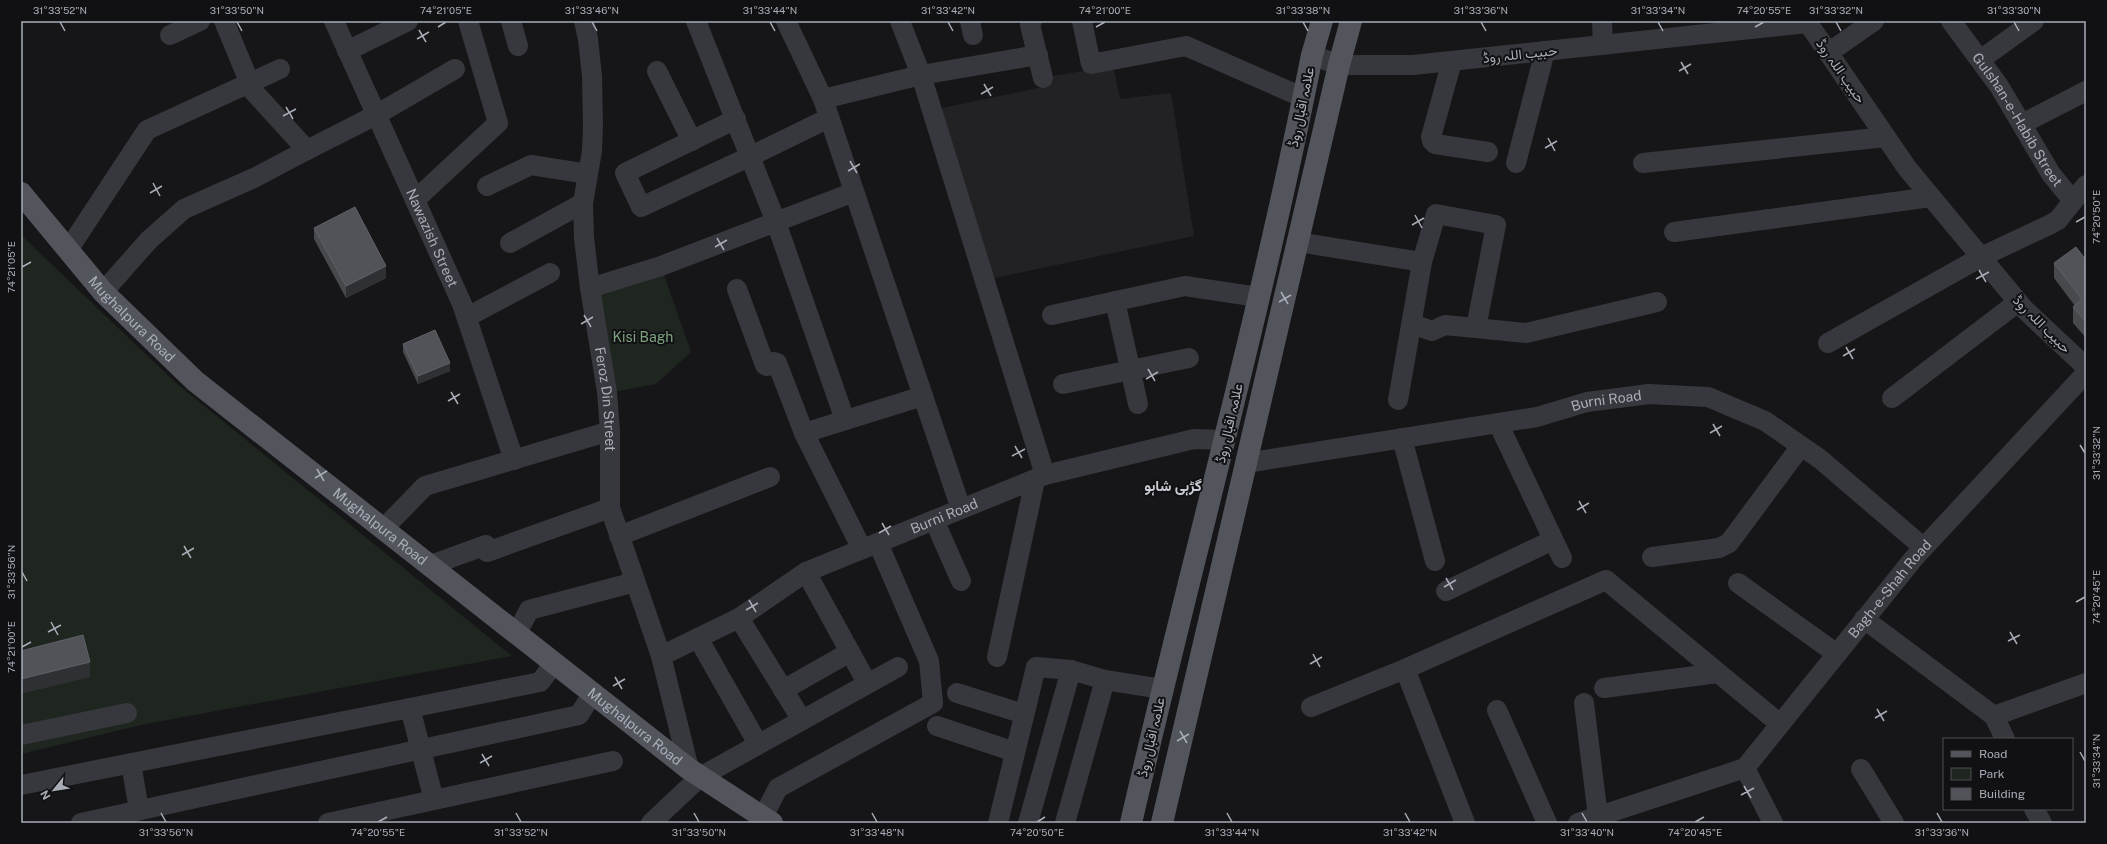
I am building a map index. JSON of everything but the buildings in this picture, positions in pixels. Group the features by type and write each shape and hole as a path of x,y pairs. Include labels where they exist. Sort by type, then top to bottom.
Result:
{"main road":[{"name":"علامہ اقبال روڈ","path":"1131,823 1162,689 1225,440 1304,98 1312,55 1322,21"},
{"name":"علامہ اقبال روڈ","path":"1162,823 1339,65 1351,21"},
{"name":"Mughalpura Road","path":"21,193 103,292 195,381 695,773 767,820"},
{"path":"1169,664 1198,672"}],"street":[{"path":"170,35 200,21"},
{"path":"224,21 253,91 307,150"},
{"name":"Nawazish Street","path":"334,21 467,317 514,460"},
{"path":"347,51 408,21"},
{"path":"415,200 498,123 468,21"},
{"path":"511,21 518,46"},
{"name":"Feroz Din Street","path":"584,21 588,39 592,76 593,126 588,174 583,203 584,238 590,288 607,392 610,431 610,508 660,656 695,773"},
{"path":"696,21 776,222 844,420"},
{"path":"786,21 823,99 961,509"},
{"path":"900,21 921,75 1040,477 997,657"},
{"path":"1032,21 1030,25 1044,78"},
{"path":"1082,21 1091,64 1186,46 1304,98"},
{"path":"1602,21 1603,45"},
{"path":"1828,53 1874,21"},
{"name":"Gulshan-e-Habib Street","path":"1951,21 1999,86 2051,174 2073,201 2086,185"},
{"path":"1980,60 2034,21"},
{"name":"حبیب اللہ روڈ","path":"1339,65 1413,65 1603,45 1694,28 1808,23 1907,168 2018,302 2086,367"},
{"path":"1516,163 1545,51"},
{"path":"823,99 921,75 1038,55"},
{"path":"1312,55 1339,65"},
{"path":"1452,61 1431,137 1432,141 1435,144 1488,152"},
{"path":"68,250 147,130 280,69"},
{"path":"103,292 149,240 184,209 254,178 376,115 455,69"},
{"path":"657,71 692,141"},
{"path":"2022,124 2086,91"},
{"path":"736,119 625,173 642,207 829,118"},
{"path":"1644,163 1886,137"},
{"path":"487,186 531,165 588,174"},
{"path":"590,288 661,266 854,192"},
{"path":"1674,232 1931,197"},
{"path":"1828,343 1981,257 2058,220 2073,201"},
{"path":"510,243 583,203"},
{"path":"1398,400 1422,262 1436,214 1496,225 1476,328"},
{"path":"1298,242 1422,262"},
{"path":"467,317 550,273"},
{"path":"1052,315 1185,286 1258,297"},
{"path":"737,289 765,365 767,366 774,362 777,363 804,433 870,546 929,661 933,703 778,788 767,820"},
{"path":"1115,301 1138,404"},
{"path":"1412,324 1432,331 1445,325 1526,333 1656,302"},
{"path":"1892,398 2018,302"},
{"path":"1064,384 1130,369 1189,358"},
{"name":"Bagh-e-Shah Road","path":"1745,768 1923,547 2086,373"},
{"name":"Burni Road","path":"1246,463 1537,417 1587,402 1649,394 1708,397 1764,421 1802,446 1820,459 1923,547"},
{"path":"804,433 923,396"},
{"path":"1498,423 1562,558"},
{"path":"384,528 426,486 610,431"},
{"path":"1402,438 1435,561"},
{"name":"Burni Road","path":"660,656 739,618 806,572 1040,477 1194,440 1225,440"},
{"path":"1652,557 1719,548 1729,543 1802,446"},
{"path":"619,536 770,477"},
{"path":"431,565 486,545 487,552 610,508"},
{"path":"934,520 961,581"},
{"path":"1446,591 1553,540"},
{"path":"806,572 868,683"},
{"path":"1311,707 1405,669 1606,580 1780,724"},
{"path":"517,633 529,610 635,582"},
{"path":"1738,583 1836,654"},
{"path":"739,618 802,720"},
{"path":"1864,619 1994,716 2005,738"},
{"path":"698,638 758,744"},
{"path":"783,690 850,652"},
{"path":"21,785 540,682 555,663"},
{"path":"651,823 695,773 758,744 898,667"},
{"path":"998,823 1036,667 1071,670 1105,680 1162,689"},
{"path":"1405,669 1465,823"},
{"path":"1028,823 1071,670"},
{"path":"1604,688 1718,673"},
{"path":"1065,823 1105,680"},
{"path":"1994,716 2086,683"},
{"path":"958,692 1024,714"},
{"path":"81,823 579,715 593,693"},
{"path":"1584,703 1598,817"},
{"path":"410,708 422,749 434,800"},
{"path":"1497,710 1548,823"},
{"path":"21,735 127,713"},
{"path":"937,726 1015,752"},
{"path":"328,823 613,761"},
{"path":"131,763 140,810"},
{"path":"1578,823 1745,768 1773,823"},
{"path":"1861,769 1894,823"},
{"path":"2035,810 2042,823"}],"shaded area":[{"path":"1113,66 1120,99 1171,93 1194,236 985,280 932,110 1043,87 1041,78"}],"green space":[{"path":"21,235 176,383 512,656 141,725 21,754"},
{"name":"Kisi Bagh","path":"661,266 691,352 656,384 614,392 590,288"}],"district":[{"name":"گڑہی شاہو","path":"1173,486"}]}
